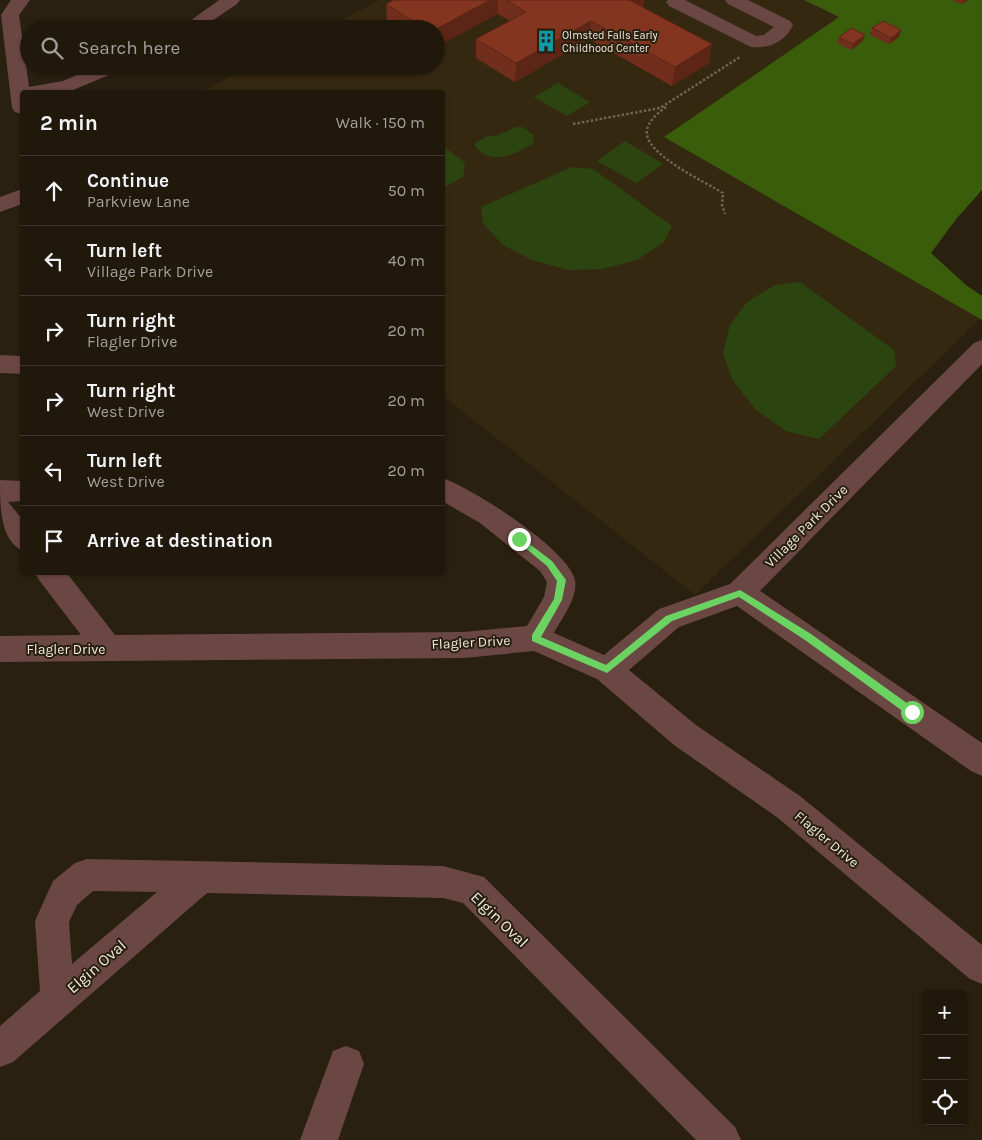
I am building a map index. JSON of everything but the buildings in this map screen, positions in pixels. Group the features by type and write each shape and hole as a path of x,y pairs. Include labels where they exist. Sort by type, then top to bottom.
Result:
{"street":[{"path":"20,74 10,15 21,0"},
{"path":"201,20 231,0"},
{"path":"672,1 751,40 761,43 782,31 784,25 734,0"},
{"path":"20,75 23,90"},
{"path":"52,90 68,86 93,75"},
{"path":"0,206 20,197"},
{"name":"Village Park Drive","path":"607,670 669,618 740,593 982,349"},
{"path":"0,364 20,365"},
{"path":"0,491 20,491"},
{"path":"445,491 489,515 550,563 562,580 558,600 535,638"},
{"path":"0,510 20,536"},
{"path":"51,575 109,649"},
{"path":"740,593 808,637 883,693 982,761"},
{"name":"Flagler Drive","path":"0,649 464,645 535,638 607,670 685,735 789,807 982,967"},
{"name":"Elgin Oval","path":"58,998 52,922 65,892 88,875 443,882 472,889 722,1140"},
{"name":"Elgin Oval","path":"0,1049 201,876"},
{"path":"318,1140 346,1064"}],"path":[{"path":"725,214 722,205 723,193 662,154 651,145 647,134 655,115 670,103 761,43"},
{"path":"573,124 647,111 670,103"}],"shaded area":[{"path":"380,0 804,0 839,17 664,137 980,319 695,595 445,398 445,90 205,90 234,75 445,75 445,20 341,20"}],"green space":[{"path":"804,0 982,0 982,190 957,218 931,253 966,285 982,296 982,320 664,137 839,17"},
{"path":"558,83 590,102 567,116 534,97"},
{"path":"516,127 522,127 534,135 533,143 519,151 496,157 488,156 475,146 475,143 488,136 496,136"},
{"path":"625,141 663,164 636,183 597,161"},
{"path":"445,147 465,163 463,177 445,187"},
{"path":"572,167 593,169 672,226 664,242 637,260 602,269 568,270 532,260 503,245 483,223 481,207"},
{"path":"800,282 894,350 896,366 819,439 786,431 756,410 733,381 723,354 730,325 747,302 775,285"}],"place":[{"name":"Olmsted Falls Early Childhood Center","path":"546,41"}],"route":[{"path":"519,539 550,563 562,580 558,600 535,638 607,670 669,618 740,593 808,637 883,693 912,712"}]}
